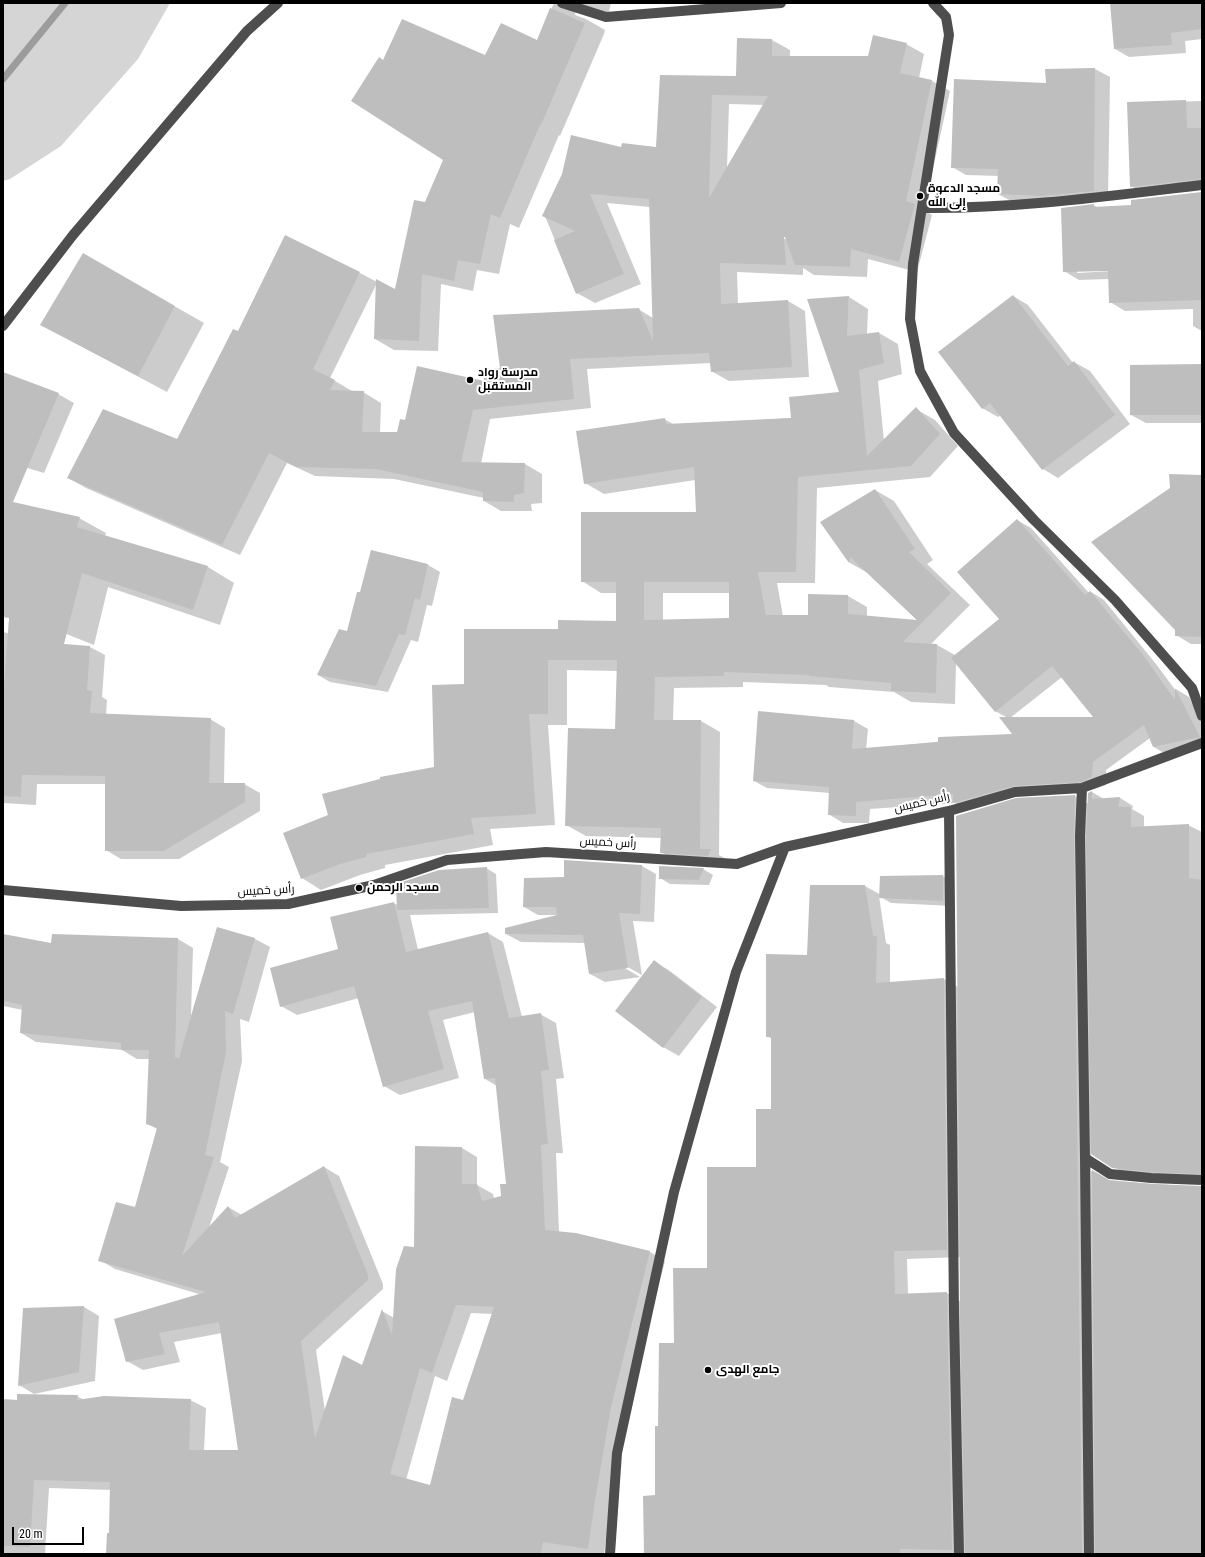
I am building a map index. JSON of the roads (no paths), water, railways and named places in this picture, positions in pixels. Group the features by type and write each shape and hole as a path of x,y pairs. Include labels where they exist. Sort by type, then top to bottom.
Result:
{"street":[{"path":"3,326 73,235 248,31 278,3"},
{"path":"562,3 606,17 781,3"},
{"path":"933,3 946,17 948,35 913,264 910,319 920,371 954,433 1034,520 1115,600 1192,688 1201,711"},
{"path":"922,208 965,208 1075,200 1202,185"},
{"name":"رأس خميس","path":"3,890 182,906 288,904 374,885 447,860 546,852 737,864 785,847 949,811 1015,792 1082,788 1202,743"},
{"path":"1082,788 1080,836 1089,1554"},
{"path":"949,811 954,1314 959,1554"},
{"path":"610,1554 617,1453 674,1192 736,972 785,847"},
{"path":"1085,1158 1110,1174 1151,1178 1202,1180"}],"waterway":[{"path":"3,79 65,3"}],"place":[{"name":"مسجد الدعوة إلى الله","path":"920,196"},
{"name":"مدرسة رواد المستقبل","path":"470,380"},
{"name":"مسجد الرحمن","path":"359,888"},
{"name":"جامع الهدى","path":"708,1370"}]}
